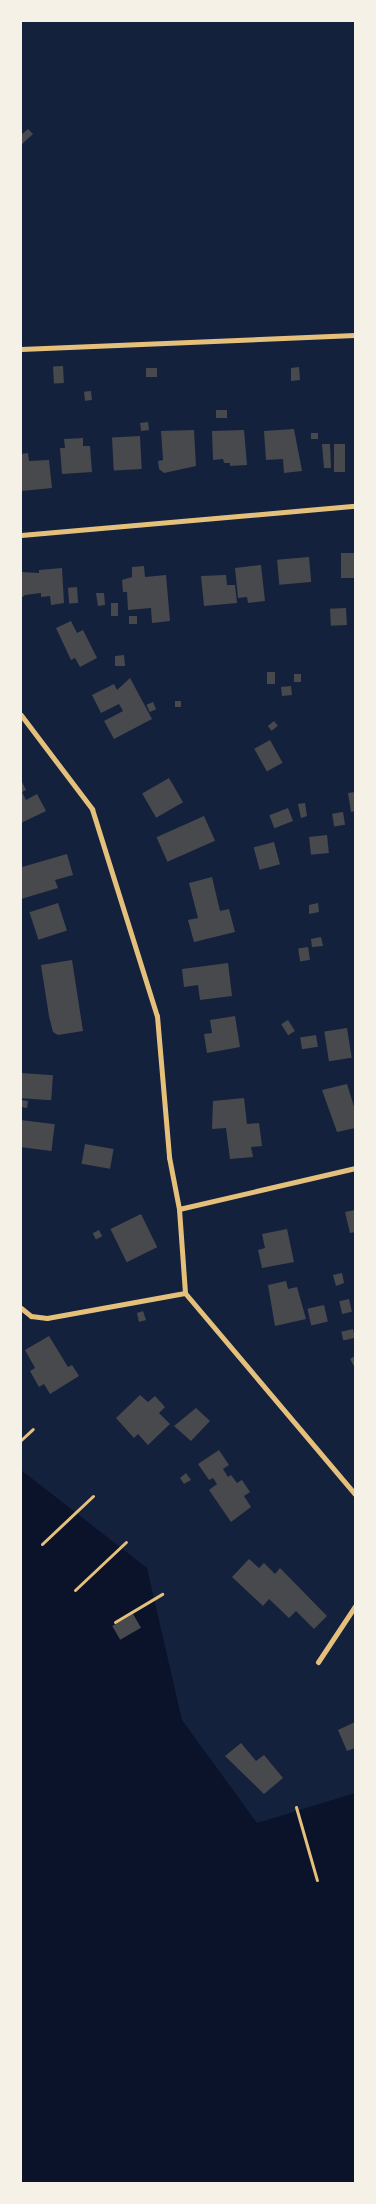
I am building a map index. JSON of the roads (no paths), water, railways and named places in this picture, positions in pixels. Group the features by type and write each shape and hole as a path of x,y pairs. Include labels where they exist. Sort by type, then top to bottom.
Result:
{"street":[{"path":"21,349 355,335"},
{"path":"21,535 355,506"},
{"path":"21,715 92,809 157,1016 169,1157 179,1209 185,1293 355,1494"},
{"path":"179,1209 355,1168"},
{"path":"21,1308 30,1316 46,1318 185,1293"},
{"path":"318,1662 355,1606"}],"water":[{"path":"21,1470 147,1568 182,1720 257,1823 355,1793 355,2183 21,2183"}]}
